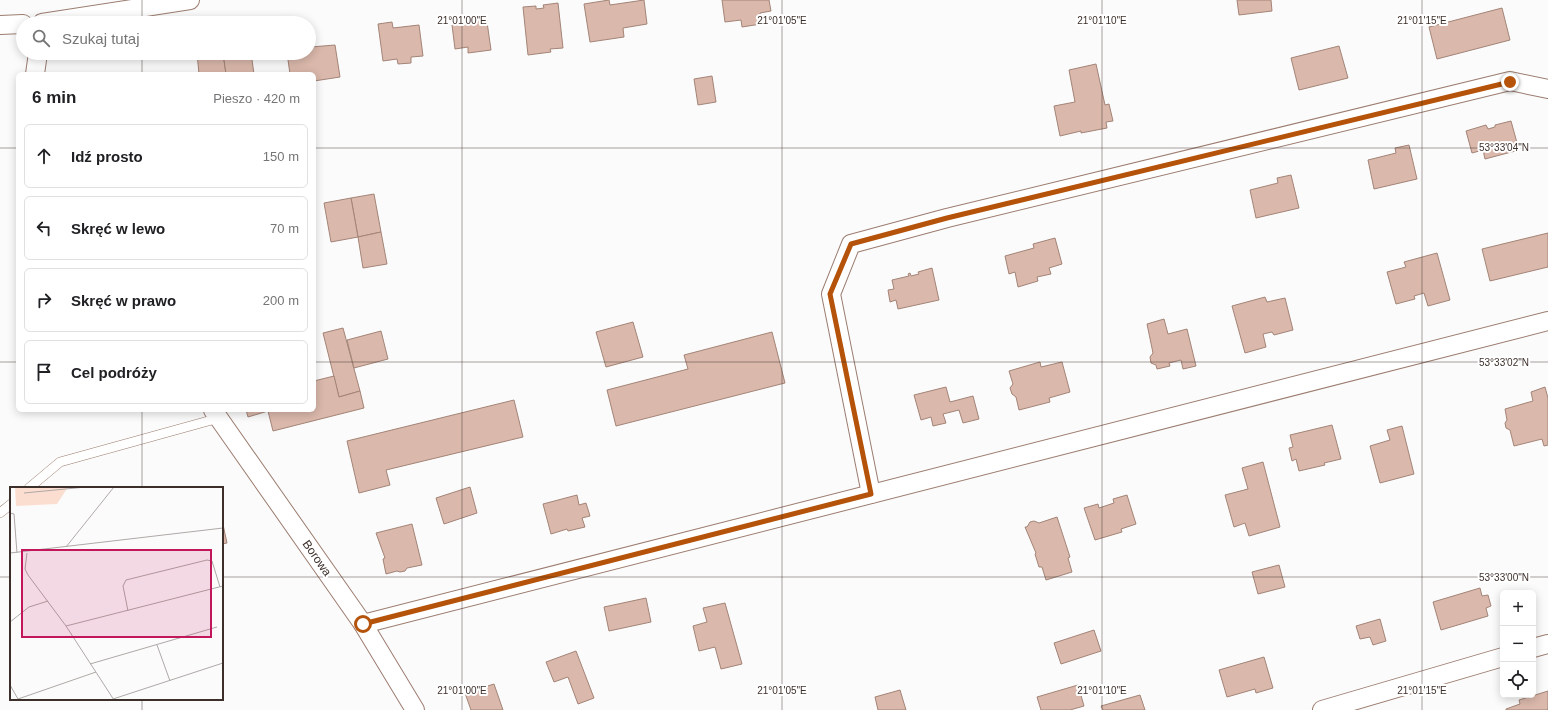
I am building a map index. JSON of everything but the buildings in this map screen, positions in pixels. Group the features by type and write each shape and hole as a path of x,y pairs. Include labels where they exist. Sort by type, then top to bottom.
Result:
{"street":[{"path":"87,16 190,0"},
{"path":"0,24 16,24"},
{"path":"35,72 37,60"},
{"path":"871,494 830,294 851,244 947,218 1510,82 1548,89"},
{"path":"363,624 1548,321"},
{"name":"Borowa","path":"216,414 363,624 416,710"},
{"path":"1536,647 1548,644"},
{"path":"1322,710 1500,658"}],"lane":[{"path":"31,487 60,462 216,414"},
{"path":"0,513 10,505"}],"route":[{"path":"363,624 871,494 830,294 851,244 947,218 1510,82"}]}
